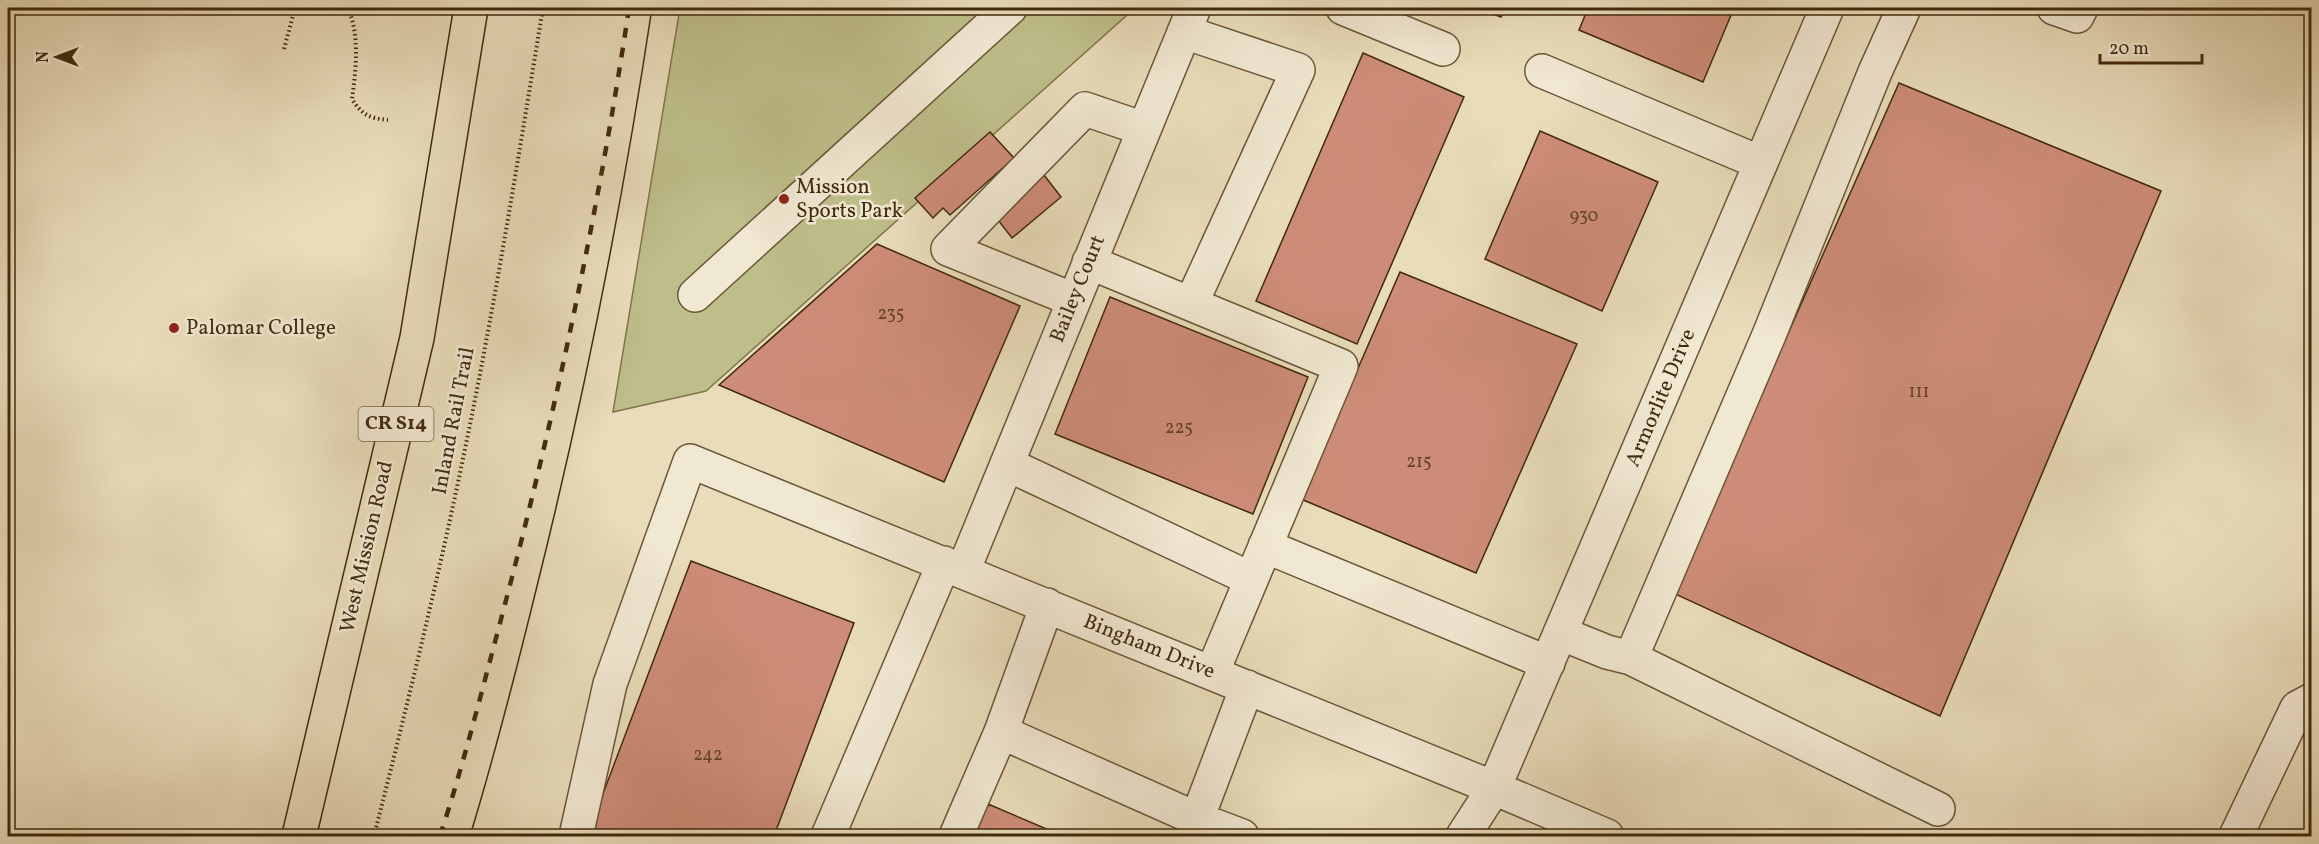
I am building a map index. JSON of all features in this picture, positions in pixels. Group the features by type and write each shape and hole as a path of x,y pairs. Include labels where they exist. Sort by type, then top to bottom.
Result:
{"main road":[{"name":"West Mission Road","path":"299,837 417,338 471,8"}],"street":[{"path":"695,295 1010,8"},
{"path":"1343,8 1443,49"},
{"name":"Armorlite Drive","path":"1463,837 1494,788 1827,8"},
{"path":"1631,658 1769,335 1875,72 1904,8"},
{"path":"2054,8 2077,16 2080,8"},
{"path":"1189,20 1298,70 1191,304"},
{"name":"Bailey Court","path":"828,837 953,567 1007,464 1189,20"},
{"path":"1542,71 1761,163"},
{"path":"1074,300 948,249 1085,109 1144,129"},
{"path":"1089,262 1341,366 1212,673"},
{"name":"Bingham Drive","path":"576,837 610,684 690,461 1494,788 1607,837"},
{"path":"1007,464 1251,579"},
{"path":"1265,546 1548,663"},
{"path":"956,837 1000,732 1047,605"},
{"path":"1560,633 1607,652 1631,658 1938,809"},
{"path":"1197,819 1247,687"},
{"path":"2236,837 2297,708 2312,700"},
{"path":"1000,732 1242,837"},
{"name":"Armorlite Drive","path":"1487,837 1494,788"}],"path":[{"path":"284,49 295,8"},
{"path":"348,8 353,21 357,67 352,99 360,112 376,119 388,120"},
{"name":"Inland Rail Trail","path":"374,837 425,630 466,443 508,220 543,8"}],"green space":[{"name":"Mission Sports Park","path":"680,8 1135,8 706,391 613,412"}],"building":[{"path":"1477,8 1505,8 1501,17"},
{"path":"1588,8 1734,8 1703,82 1579,30"},
{"path":"1363,53 1464,97 1357,344 1256,301"},
{"path":"1899,83 2161,191 1940,716 1673,593"},
{"path":"1540,131 1658,182 1602,311 1485,259"},
{"path":"990,132 1014,158 950,215 943,208 933,218 915,198"},
{"path":"1044,175 1061,197 1012,238 995,216"},
{"path":"877,244 1020,306 944,482 719,385"},
{"path":"1400,272 1577,344 1476,573 1301,499"},
{"path":"1110,297 1308,377 1253,514 1055,434"},
{"path":"691,561 854,623 774,836 587,836"},
{"path":"988,804 1063,836 974,836"}],"tram line":[{"path":"470,836 515,675 588,365 629,151 652,8"}],"railway":[{"path":"440,836 464,757 539,470 589,240 629,8"}],"place":[{"name":"Mission Sports Park","path":"784,199"},
{"name":"Palomar College","path":"174,328"}]}
